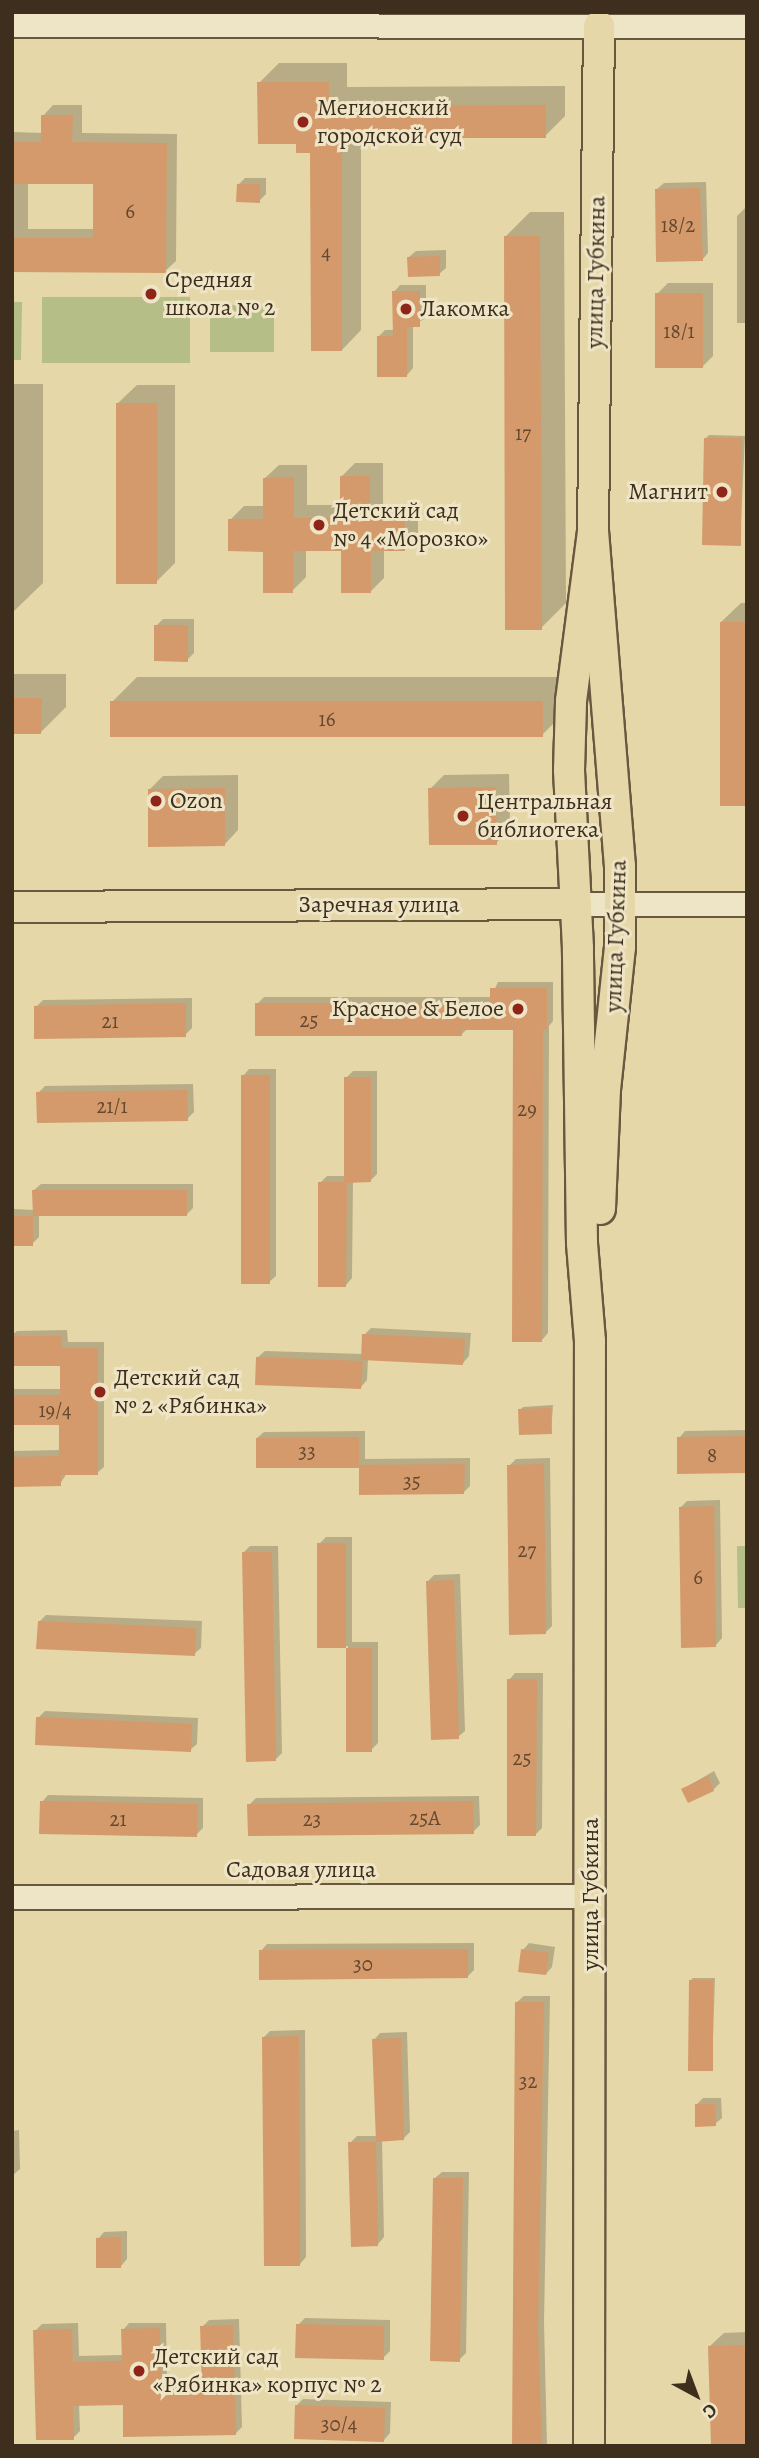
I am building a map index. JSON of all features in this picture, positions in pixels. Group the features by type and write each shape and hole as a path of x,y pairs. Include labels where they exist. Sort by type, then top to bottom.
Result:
{"main road":[{"name":"улица Губкина","path":"589,2446 590,1341 605,1089 619,968 620,904 593,531 599,19"},
{"name":"улица Губкина","path":"590,1341 582,1243 576,904 569,770 571,701 593,531"},
{"name":"Заречная улица","path":"12,907 576,904"}],"street":[{"path":"12,25 599,19 747,26"},
{"name":"Заречная улица","path":"576,904 747,904"},
{"name":"Садовая улица","path":"12,1897 591,1896"}],"green space":[{"path":"42,297 190,297 190,363 42,363"},
{"path":"12,302 22,302 21,360 12,360"},
{"path":"210,305 274,305 274,352 210,352"},
{"path":"737,1546 747,1546 747,1608 738,1608"}],"building":[{"path":"257,82 329,82 329,106 546,105 546,138 342,138 342,351 311,351 310,153 296,153 296,144 258,144"},
{"path":"41,115 73,115 72,142 167,143 166,273 12,272 12,238 93,238 93,184 12,184 12,142 41,142"},
{"path":"237,184 260,184 260,203 236,202"},
{"path":"700,188 703,261 656,262 655,189"},
{"path":"504,236 540,236 542,630 505,630"},
{"path":"440,256 440,276 408,277 407,257"},
{"path":"392,291 420,291 420,327 407,327 407,377 377,377 377,336 393,336"},
{"path":"655,293 703,293 703,368 655,368"},
{"path":"116,403 157,403 157,584 116,584"},
{"name":"Магнит","path":"704,438 742,438 741,546 702,545"},
{"path":"340,476 370,476 370,518 405,518 405,551 371,551 371,593 341,593 341,551 293,551 293,593 263,593 263,552 228,551 228,519 263,519 263,478 294,477 294,518 340,518"},
{"path":"720,622 747,622 747,806 720,806"},
{"path":"154,625 188,625 188,662 154,661"},
{"path":"12,698 42,698 41,734 12,734"},
{"path":"110,701 543,701 543,737 110,737"},
{"name":"Центральная библиотека","path":"496,787 497,845 429,845 428,788"},
{"path":"225,788 225,846 148,847 148,789"},
{"path":"490,988 547,988 547,1030 543,1030 542,1342 512,1342 513,1030 462,1030 462,1036 255,1036 255,1003 490,1003"},
{"path":"186,1003 186,1037 34,1039 34,1006"},
{"path":"241,1075 270,1075 270,1284 241,1284"},
{"path":"344,1077 371,1077 371,1182 347,1183 346,1287 318,1287 318,1182 344,1182"},
{"path":"187,1090 188,1121 37,1123 36,1092"},
{"path":"32,1190 187,1190 187,1216 33,1216"},
{"path":"12,1216 33,1216 33,1246 12,1246"},
{"path":"362,1334 465,1339 463,1365 361,1360"},
{"path":"12,1336 61,1336 62,1348 98,1348 98,1475 61,1475 61,1486 12,1487 12,1457 59,1456 59,1425 12,1425 12,1395 60,1395 60,1366 12,1366"},
{"path":"256,1357 363,1361 361,1389 255,1385"},
{"path":"551,1408 552,1434 519,1435 518,1409"},
{"path":"747,1436 747,1473 677,1474 677,1437"},
{"path":"359,1437 359,1465 465,1464 464,1494 359,1495 359,1468 256,1468 256,1438"},
{"path":"544,1464 546,1634 509,1635 507,1465"},
{"path":"714,1506 716,1647 681,1648 679,1507"},
{"path":"317,1543 346,1543 346,1648 317,1648"},
{"path":"242,1552 272,1552 276,1761 246,1762"},
{"path":"454,1580 459,1739 431,1740 426,1581"},
{"path":"38,1621 196,1628 195,1656 36,1649"},
{"path":"346,1648 372,1648 372,1752 346,1752"},
{"path":"507,1679 537,1679 536,1836 507,1836"},
{"path":"36,1717 192,1724 191,1752 35,1745"},
{"path":"708,1776 714,1791 688,1803 681,1789"},
{"path":"40,1801 198,1804 197,1837 39,1834"},
{"path":"473,1801 474,1834 248,1836 247,1804"},
{"path":"468,1949 468,1978 259,1980 259,1950"},
{"path":"521,1949 549,1953 546,1975 518,1972"},
{"path":"689,1980 713,1980 713,2071 688,2071"},
{"path":"515,2002 544,2002 538,2330 542,2446 512,2446"},
{"path":"299,2036 300,2266 264,2266 262,2037"},
{"path":"401,2038 404,2140 376,2142 372,2039"},
{"path":"695,2104 715,2104 716,2126 695,2127"},
{"path":"348,2142 376,2142 378,2246 351,2247"},
{"path":"433,2178 463,2178 460,2362 430,2361"},
{"path":"121,2237 121,2268 96,2268 96,2238"},
{"path":"296,2324 384,2326 384,2360 295,2358"},
{"path":"233,2325 236,2435 123,2437 123,2405 73,2406 74,2440 36,2440 33,2330 72,2329 73,2362 122,2361 121,2329 160,2328 161,2389 202,2387 200,2326"},
{"path":"747,2345 747,2446 711,2446 708,2346"},
{"path":"295,2405 385,2408 384,2442 294,2439"}],"place":[{"name":"Мегионский городской суд","path":"303,122"},
{"name":"Средняя школа № 2","path":"151,294"},
{"name":"Лакомка","path":"406,309"},
{"name":"Магнит","path":"722,492"},
{"name":"Детский сад № 4 «Морозко»","path":"319,525"},
{"name":"Ozon","path":"156,801"},
{"name":"Центральная библиотека","path":"463,816"},
{"name":"Красное & Белое","path":"518,1009"},
{"name":"Детский сад № 2 «Рябинка»","path":"100,1392"},
{"name":"Детский сад «Рябинка» корпус № 2","path":"139,2371"}]}
